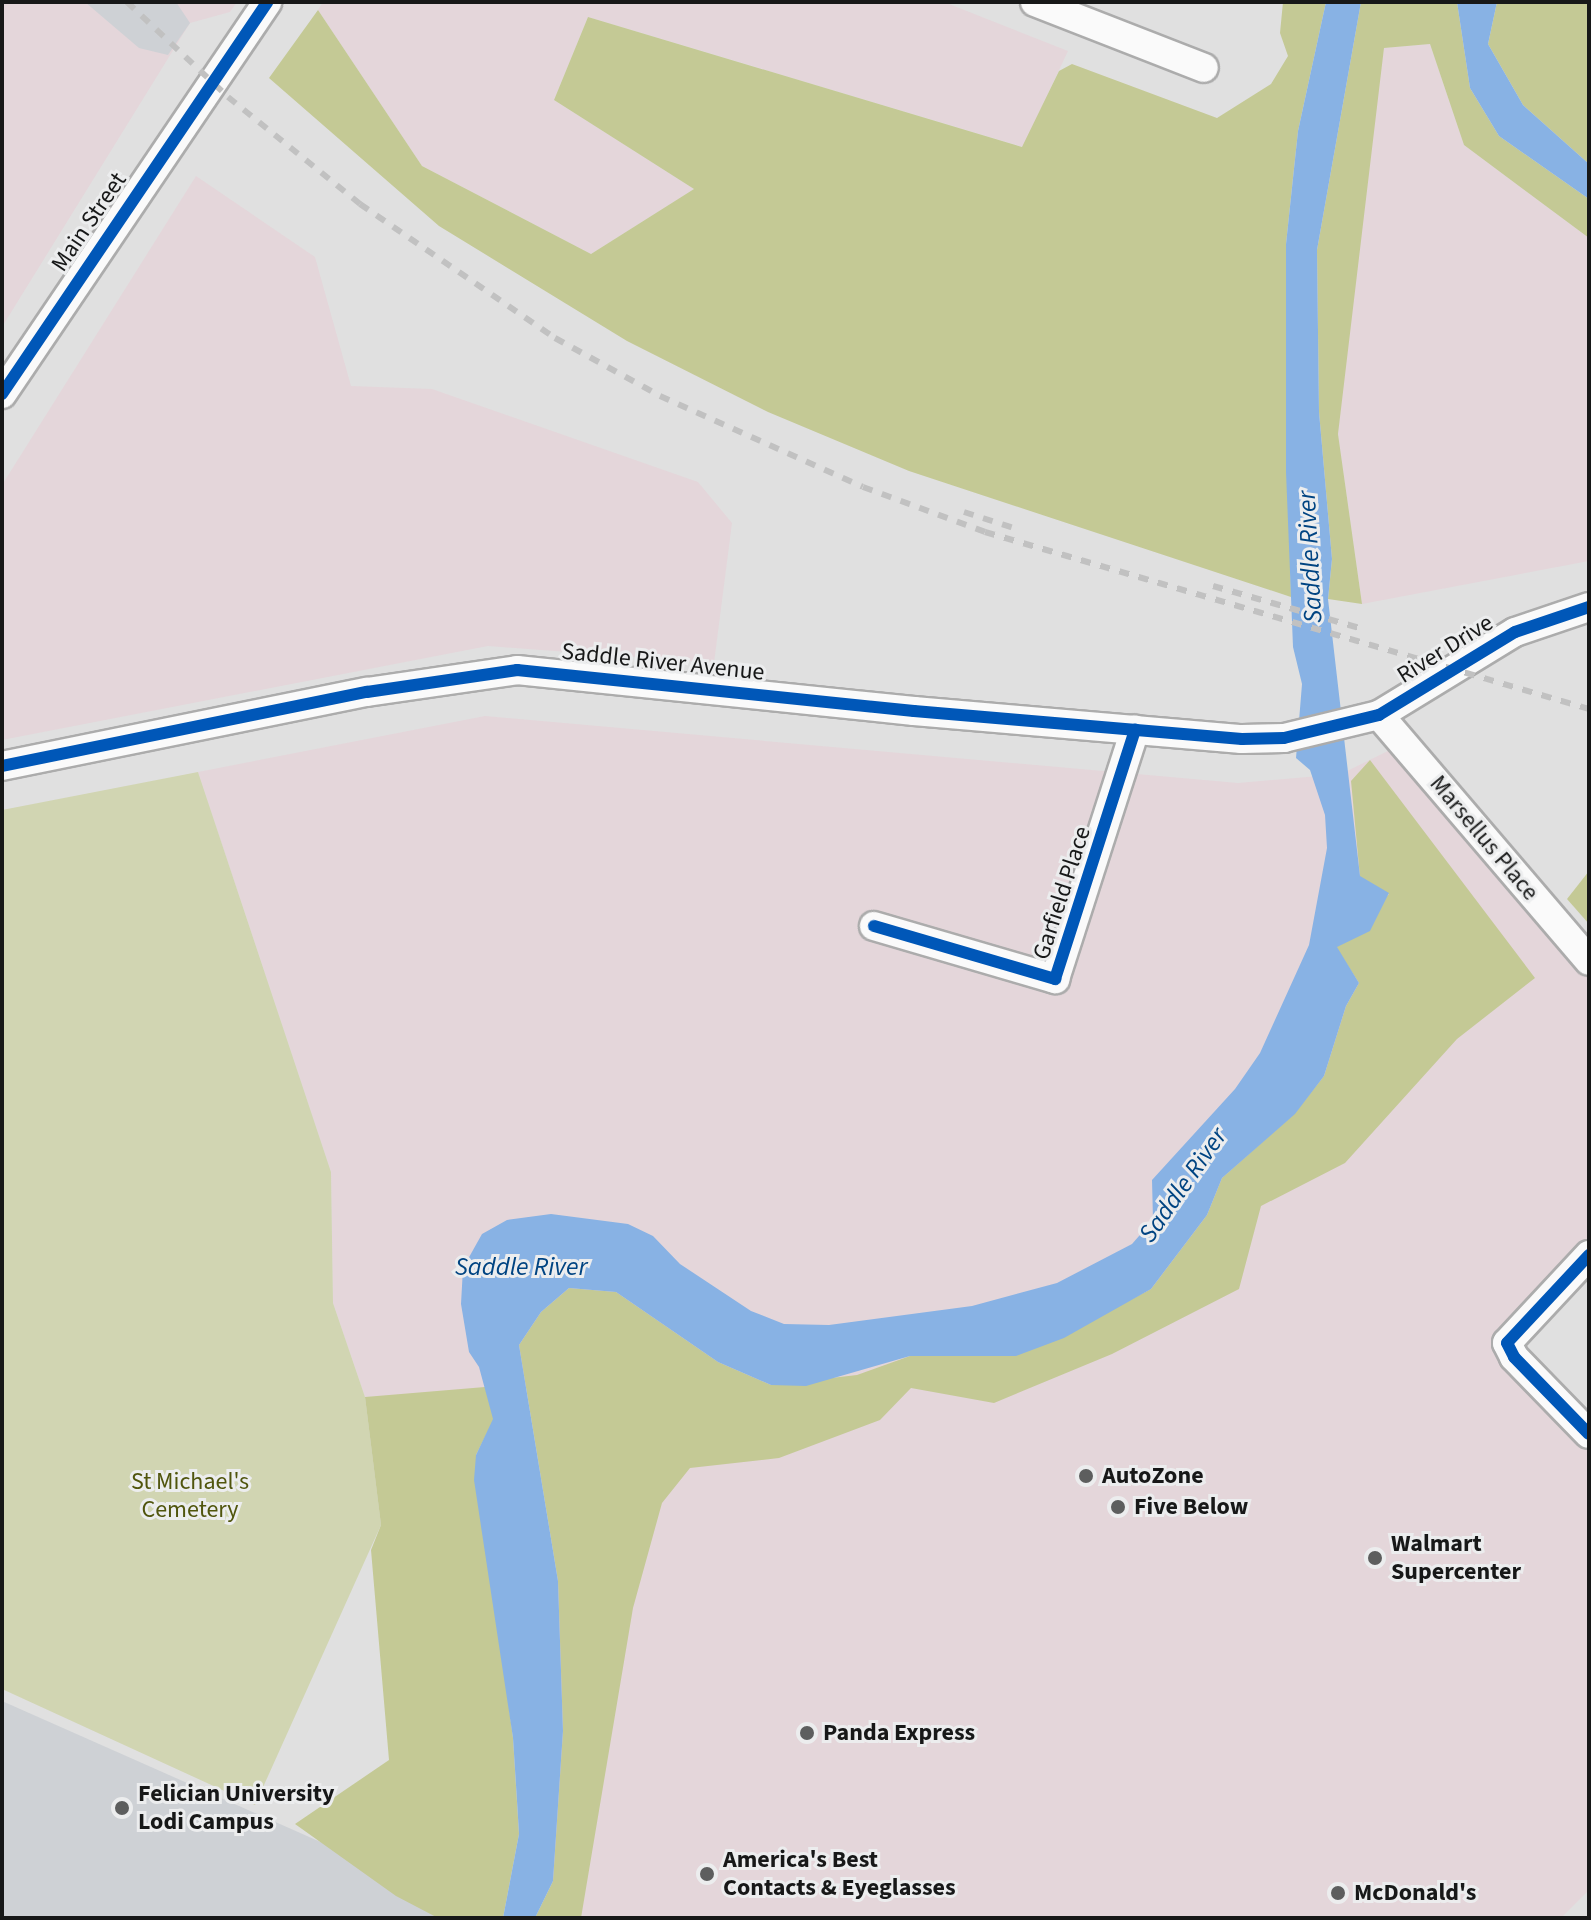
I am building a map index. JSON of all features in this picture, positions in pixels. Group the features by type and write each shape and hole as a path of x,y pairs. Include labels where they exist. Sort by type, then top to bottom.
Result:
{"street":[{"name":"Main Street","path":"2,394 267,2"},
{"path":"1035,2 1204,68"},
{"name":"River Drive","path":"1325,731 1372,718 1506,636 1589,607"},
{"name":"Saddle River Avenue","path":"2,766 380,690 517,670 1135,730 1276,738 1325,731"},
{"name":"Marsellus Place","path":"1372,718 1589,961"},
{"name":"Garfield Place","path":"874,926 1055,979 1135,730"},
{"path":"1589,1255 1507,1343 1514,1357 1589,1434"}],"shaded area":[{"path":"2,2 237,2 230,12 190,23 2,327"},
{"path":"85,2 176,2 190,23 168,55 139,48"},
{"path":"323,2 944,2 1068,51 1023,147 588,17 554,100 694,189 591,254 422,166 318,10"},
{"path":"1430,44 1464,145 1589,238 1589,561 1362,604 1338,434 1358,232 1384,48"},
{"path":"196,176 315,257 351,386 432,389 698,482 732,523 714,663 488,646 2,740 2,485"},
{"path":"485,716 1238,783 1341,774 1398,746 1589,966 1589,1250 1495,1344 1589,1439 1589,1890 1561,1918 552,1918 560,1386 365,1397 333,1303 331,1172 198,772"},
{"name":"Felician University Lodi Campus","path":"2,1701 483,1914 483,1918 2,1918"}],"green space":[{"path":"1283,2 1326,2 1298,131 1286,244 1291,597 909,471 768,412 627,341 439,226 269,78 318,10 422,166 591,254 694,189 554,100 588,17 1022,147 1059,71 1072,64 1217,118 1271,84 1288,56 1280,33"},
{"path":"1361,2 1457,2 1470,88 1499,136 1589,199 1589,238 1464,145 1430,44 1384,48 1338,434 1362,604 1328,599 1332,559 1319,412 1317,250"},
{"path":"1497,2 1589,2 1589,164 1523,105 1488,44"},
{"path":"1370,760 1535,978 1457,1039 1345,1163 1261,1206 1239,1289 1112,1354 994,1403 911,1388 880,1420 779,1458 690,1468 662,1503 633,1608 581,1918 535,1918 553,1881 563,1731 558,1581 519,1345 541,1312 569,1288 616,1292 718,1362 771,1385 857,1375 910,1356 949,1356 1111,1310 1151,1289 1207,1215 1222,1178 1294,1114 1324,1076 1346,1006 1359,983 1336,947 1389,894 1360,877 1351,781"},
{"name":"St Michael's Cemetery","path":"198,772 331,1172 333,1303 365,1397 381,1525 255,1805 2,1689 2,810"},
{"path":"1589,871 1589,924 1567,899"},
{"path":"485,1387 494,1419 476,1455 513,1738 519,1834 503,1918 438,1918 396,1896 295,1824 389,1760 371,1550 381,1525 365,1397"}],"water":[{"name":"Saddle River","path":"1326,2 1361,2 1317,250 1319,412 1332,559 1328,599 1360,876 1389,893 1370,931 1337,947 1359,983 1346,1006 1324,1076 1295,1114 1222,1178 1207,1215 1151,1289 1064,1338 1016,1356 910,1356 806,1386 771,1385 718,1362 616,1292 569,1288 541,1312 519,1345 558,1581 563,1731 553,1881 535,1918 503,1918 519,1834 513,1738 474,1480 476,1455 493,1419 479,1367 469,1352 461,1304 463,1268 482,1234 507,1220 551,1214 628,1224 653,1236 680,1264 751,1311 784,1324 829,1325 972,1306 1057,1283 1132,1244 1153,1220 1152,1180 1235,1089 1260,1053 1309,945 1327,848 1325,815 1310,770 1296,758 1302,684 1293,647 1286,472 1286,244 1298,131"},
{"path":"1457,2 1497,2 1488,44 1523,105 1589,164 1589,199 1499,136 1470,88"}],"railway":[{"path":"127,2 228,97 360,204 555,338 660,396 863,487 985,532 1589,709"},
{"path":"964,512 1017,529"},
{"path":"1213,586 1363,629"}],"cycle path":[{"path":"2,394 267,2"},
{"path":"2,766 367,692 517,670 914,711 1242,739 1284,738 1379,715 1515,632 1589,607"},
{"path":"874,926 1055,979 1135,730"},
{"path":"1589,1255 1507,1343 1514,1357 1589,1434"}],"place":[{"name":"AutoZone","path":"1086,1476"},
{"name":"Five Below","path":"1118,1507"},
{"name":"Walmart Supercenter","path":"1375,1558"},
{"name":"Panda Express","path":"807,1733"},
{"name":"Felician University Lodi Campus","path":"122,1808"},
{"name":"America's Best Contacts & Eyeglasses","path":"707,1874"},
{"name":"McDonald's","path":"1338,1893"}]}
